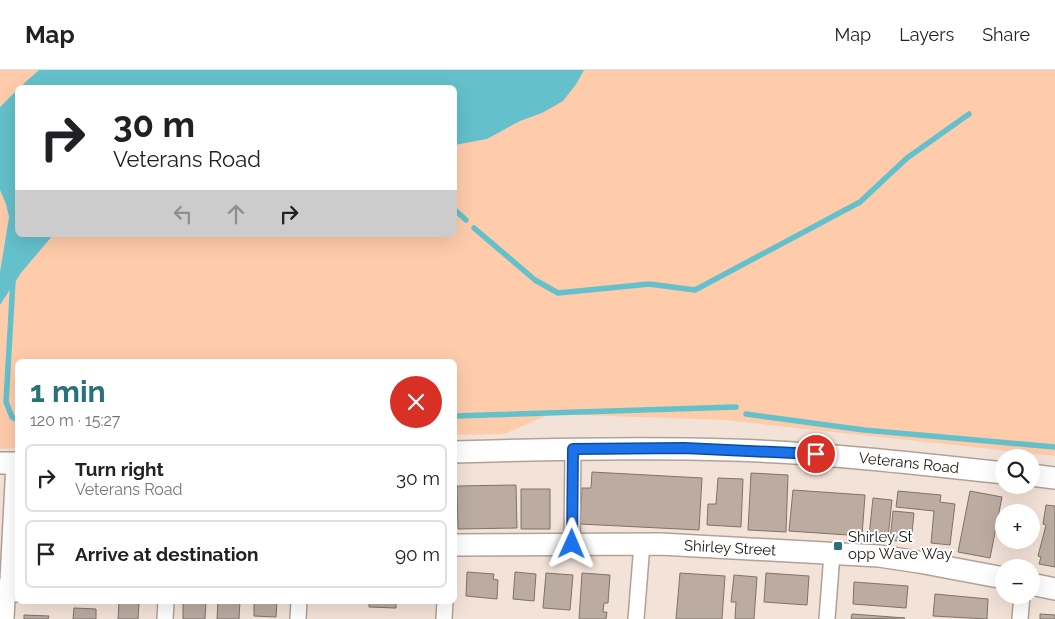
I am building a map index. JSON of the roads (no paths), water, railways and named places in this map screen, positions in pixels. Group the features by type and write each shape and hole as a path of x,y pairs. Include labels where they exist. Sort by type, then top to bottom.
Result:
{"street":[{"name":"Veterans Road","path":"457,452 684,448 777,452 995,471"},
{"path":"572,544 573,449"},
{"path":"6,619 11,463"},
{"path":"1040,476 1055,478"},
{"path":"636,619 642,544"},
{"name":"Shirley Street","path":"457,545 642,544 832,554 905,560 995,576"},
{"path":"828,619 832,554"},
{"path":"1040,586 1055,588"},
{"path":"165,619 166,604"},
{"path":"298,619 299,604"},
{"path":"444,619 445,604"},
{"path":"1020,619 1021,604"}],"water":[{"path":"39,70 584,70 563,101 487,139 457,145 457,85 22,85"},
{"path":"15,92 15,237 51,237 21,273 0,305 0,272 9,217 0,190 0,107"}],"waterway":[{"path":"474,228 535,280 558,293 649,284 695,290 860,202 907,158 969,114"},
{"path":"457,212 466,220"},
{"path":"13,280 6,402 12,417 15,418"},
{"path":"457,416 736,407"},
{"path":"746,414 864,430 1055,447"}],"place":[{"name":"Shirley St opp Wave Way","path":"838,546"}]}
